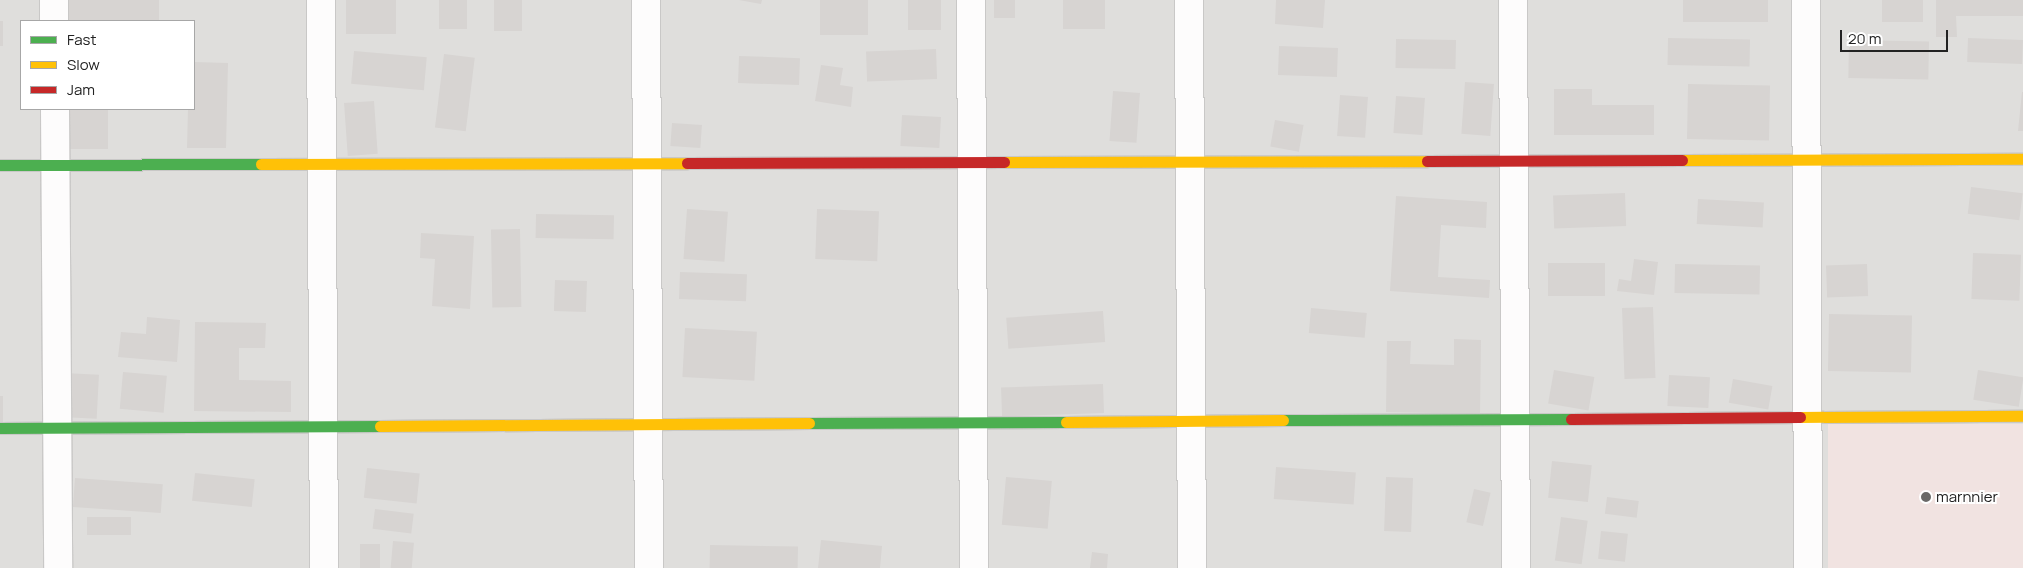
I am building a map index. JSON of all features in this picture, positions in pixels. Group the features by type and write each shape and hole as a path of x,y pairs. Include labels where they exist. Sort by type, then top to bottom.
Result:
{"street":[{"path":"54,0 54,20"},
{"path":"321,0 324,568"},
{"path":"646,0 649,568"},
{"path":"972,0 974,568"},
{"path":"1189,0 1192,568"},
{"path":"1513,0 1516,568"},
{"path":"1806,0 1808,568"},
{"path":"55,110 58,568"},
{"path":"0,164 2023,159"},
{"path":"0,428 2023,416"}],"shaded area":[{"path":"0,0 2023,0 2023,568 0,568"},
{"name":"marnnier","path":"1828,424 2023,424 2023,568 1828,568"}],"building":[{"path":"67,0 159,0 159,20 67,20"},
{"path":"346,0 396,0 396,34 346,34"},
{"path":"439,0 467,0 467,29 439,29"},
{"path":"494,0 522,0 522,31 494,31"},
{"path":"739,0 762,0 761,4"},
{"path":"820,0 868,0 868,35 820,35"},
{"path":"908,0 941,0 941,30 908,30"},
{"path":"994,0 1015,0 1015,18 994,18"},
{"path":"1063,0 1105,0 1105,29 1063,29"},
{"path":"1276,0 1325,0 1323,28 1275,24"},
{"path":"1683,0 1768,0 1768,22 1683,22"},
{"path":"1882,0 1923,0 1923,22 1882,22"},
{"path":"1936,0 2023,0 2023,16 1956,16 1957,37 1936,37"},
{"path":"0,21 3,21 3,46 0,46"},
{"path":"1668,38 1750,39 1750,66 1668,65"},
{"path":"1968,38 2023,40 2022,64 1967,62"},
{"path":"1396,39 1456,40 1455,69 1395,68"},
{"path":"1849,40 1929,41 1928,79 1848,78"},
{"path":"1279,46 1338,48 1337,77 1278,75"},
{"path":"936,49 937,79 867,81 866,51"},
{"path":"354,51 427,57 424,90 351,84"},
{"path":"444,54 475,58 466,131 435,127"},
{"path":"739,56 800,58 799,85 738,83"},
{"path":"195,62 228,63 226,148 187,148 188,110 195,110"},
{"path":"821,65 843,68 840,85 853,87 851,107 815,101"},
{"path":"1465,82 1494,84 1490,136 1461,134"},
{"path":"1688,84 1770,85 1769,140 1687,139"},
{"path":"1554,89 1592,89 1592,105 1654,105 1654,135 1554,135"},
{"path":"1113,91 1140,93 1136,143 1110,141"},
{"path":"2022,92 2023,131 2018,131"},
{"path":"1340,95 1368,97 1365,138 1337,136"},
{"path":"1396,96 1425,98 1422,135 1393,133"},
{"path":"374,101 378,154 348,156 344,103"},
{"path":"66,110 108,110 108,149 66,149"},
{"path":"902,115 941,117 939,148 900,146"},
{"path":"1275,120 1304,125 1299,152 1270,147"},
{"path":"672,123 702,125 700,148 670,146"},
{"path":"1971,187 2023,193 2019,220 1968,214"},
{"path":"1625,193 1626,226 1554,228 1553,196"},
{"path":"1396,196 1487,202 1486,228 1441,225 1438,277 1490,280 1489,298 1390,291"},
{"path":"1698,199 1764,202 1763,227 1697,224"},
{"path":"687,209 728,212 724,262 684,259"},
{"path":"817,209 879,211 877,261 815,259"},
{"path":"536,214 614,215 614,239 536,238"},
{"path":"520,229 521,307 492,307 491,230"},
{"path":"421,233 474,236 470,309 432,306 435,259 420,258"},
{"path":"1973,253 2021,255 2019,301 1971,299"},
{"path":"1634,259 1658,262 1654,295 1617,291 1619,279 1631,281"},
{"path":"1548,263 1605,263 1605,296 1548,296"},
{"path":"1675,264 1760,265 1759,294 1674,293"},
{"path":"1867,264 1868,296 1827,297 1826,265"},
{"path":"680,272 747,274 746,301 679,299"},
{"path":"555,280 587,281 586,312 554,311"},
{"path":"1653,307 1655,378 1624,379 1622,308"},
{"path":"1311,308 1367,313 1365,338 1309,333"},
{"path":"1103,311 1105,342 1008,349 1006,318"},
{"path":"1829,314 1912,315 1911,372 1828,371"},
{"path":"147,317 180,320 177,362 118,357 121,332 146,334"},
{"path":"195,322 266,323 265,348 239,348 239,380 291,381 291,412 194,411"},
{"path":"685,328 757,332 754,381 682,377"},
{"path":"1454,339 1481,340 1480,414 1386,412 1387,341 1411,341 1410,364 1454,365"},
{"path":"1554,370 1594,377 1588,411 1548,403"},
{"path":"1978,370 2023,377 2019,407 1973,400"},
{"path":"123,372 167,376 164,413 120,409"},
{"path":"64,373 99,375 97,419 62,417"},
{"path":"1669,375 1710,377 1708,408 1667,406"},
{"path":"1733,379 1772,386 1768,410 1729,403"},
{"path":"1103,384 1104,413 1002,417 1001,388"},
{"path":"0,396 3,396 3,422 0,422"},
{"path":"1552,461 1592,465 1588,502 1548,498"},
{"path":"1276,467 1356,473 1354,505 1274,499"},
{"path":"367,468 420,474 417,503 364,498"},
{"path":"195,473 255,479 252,507 192,501"},
{"path":"1006,477 1052,481 1048,529 1002,525"},
{"path":"1386,477 1413,478 1411,532 1384,531"},
{"path":"75,478 163,484 161,513 73,507"},
{"path":"1474,489 1491,493 1483,526 1466,522"},
{"path":"1607,497 1639,501 1637,518 1605,514"},
{"path":"375,509 414,514 411,534 373,529"},
{"path":"87,517 131,517 131,535 87,535"},
{"path":"1561,517 1588,521 1582,564 1555,561"},
{"path":"1601,531 1628,534 1625,562 1598,559"},
{"path":"821,540 882,546 880,568 818,568"},
{"path":"393,541 414,543 412,568 391,568"},
{"path":"360,544 380,544 380,568 360,568"},
{"path":"710,545 798,547 798,568 710,568"},
{"path":"1092,552 1108,554 1107,568 1090,568"}],"traffic: fast":[{"path":"0,165 261,164"},
{"path":"1283,420 1571,419"},
{"path":"809,423 1066,422"},
{"path":"0,428 380,426"}],"traffic: slow":[{"path":"1682,160 2023,159"},
{"path":"1004,162 1427,161"},
{"path":"261,164 687,163"},
{"path":"1800,417 2023,416"},
{"path":"1066,422 1283,420"},
{"path":"380,426 809,423"}],"traffic: jam":[{"path":"1427,161 1682,160"},
{"path":"687,163 1004,162"},
{"path":"1571,419 1800,417"}],"place":[{"name":"marnnier","path":"1926,497"}]}
